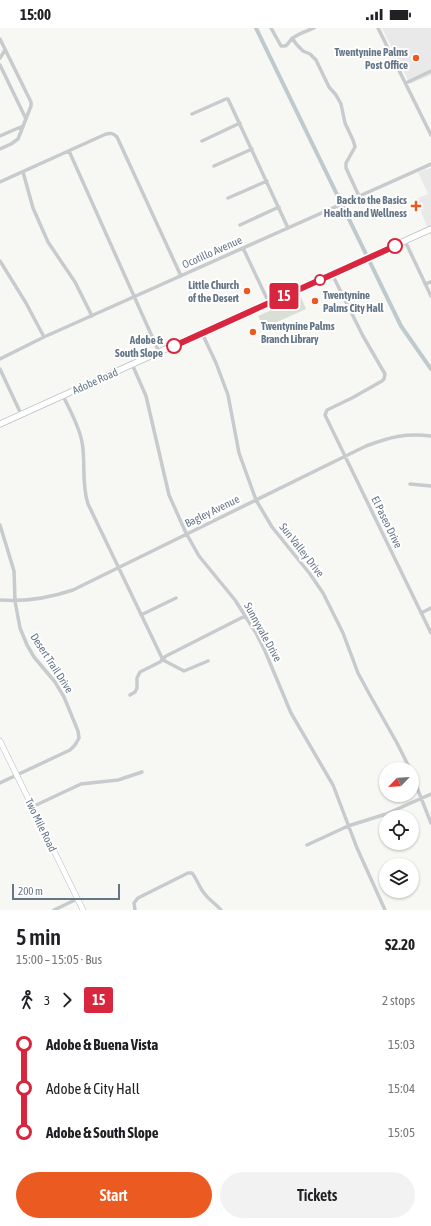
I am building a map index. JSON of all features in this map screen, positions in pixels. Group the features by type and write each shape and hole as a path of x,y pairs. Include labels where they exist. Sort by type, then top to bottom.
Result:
{"main road":[{"name":"Adobe Road","path":"0,424 431,229"},
{"name":"Two Mile Road","path":"0,741 82,910"}],"street":[{"path":"271,28 281,46 288,44 292,38 314,28"},
{"path":"378,28 431,135"},
{"path":"292,38 303,51 310,54 316,60 329,87 341,104 345,123 355,147 346,163 346,168 359,196"},
{"path":"0,39 30,102 26,119 18,138 11,144 0,149"},
{"path":"0,58 5,50"},
{"path":"0,65 26,119"},
{"path":"406,83 431,71"},
{"path":"192,114 228,99 288,228"},
{"path":"426,124 431,122"},
{"path":"202,141 240,123"},
{"path":"0,136 23,126"},
{"path":"0,182 106,134 114,134 117,137 181,276"},
{"path":"214,166 252,149"},
{"path":"68,151 159,352"},
{"name":"Ocotillo Avenue","path":"0,358 431,164"},
{"path":"23,172 33,208 48,242 75,282 92,316"},
{"path":"228,198 266,181"},
{"path":"240,225 279,207"},
{"path":"405,241 431,296"},
{"path":"243,248 269,302"},
{"path":"0,261 26,303 44,337"},
{"name":"El Paseo Drive","path":"332,274 363,336 384,370 385,377 382,381 371,388 327,410 325,415 326,419 431,633"},
{"path":"425,284 431,282"},
{"name":"Sun Valley Drive","path":"202,333 216,363 228,395 239,453 256,500 272,527 323,593 343,633 358,673 406,762"},
{"name":"Sunnyvale Drive","path":"132,364 147,401 169,495 186,533 199,556 224,586 245,616 266,651 291,714 333,785 366,870 385,910"},
{"path":"0,369 22,414"},
{"path":"63,396 80,434 83,450 83,483 86,498 163,660 187,671 208,661"},
{"name":"Bagley Avenue","path":"0,600 15,601 56,596 73,590 344,456 381,440 400,435 416,434 431,436"},
{"path":"410,484 431,486"},
{"name":"Desert Trail Drive","path":"0,525 14,571 15,601 20,628 27,645 34,656 55,682 64,697 78,731 78,738 75,745 70,750 17,776"},
{"path":"141,614 176,598"},
{"path":"421,613 431,608"},
{"path":"130,695 135,692 137,688 137,678 140,672 163,660 166,656 245,616"},
{"path":"32,807 81,784 118,780 142,772"},
{"path":"0,784 17,776"},
{"path":"419,794 431,823"},
{"path":"307,845 348,826 386,814 431,794"},
{"path":"135,910 134,903 138,898 188,873 192,873 205,895 221,910"},
{"path":"54,910 77,899"}],"shaded area":[{"path":"382,28 431,28 431,75 410,84"},
{"path":"431,168 431,237 416,199 428,194 418,172"},
{"path":"301,297 306,309 264,328 258,316"}],"waterway":[{"path":"256,28 401,326 431,369"}],"bus line":[{"name":"15","path":"174,346 395,246"}],"place":[{"name":"Twentynine Palms Post Office","path":"416,58"},
{"name":"Back to the Basics Health and Wellness","path":"416,206"},
{"name":"Little Church of the Desert","path":"247,291"},
{"name":"Twentynine Palms City Hall","path":"315,301"},
{"name":"Twentynine Palms Branch Library","path":"253,332"},
{"name":"Adobe & South Slope","path":"174,346"}]}
